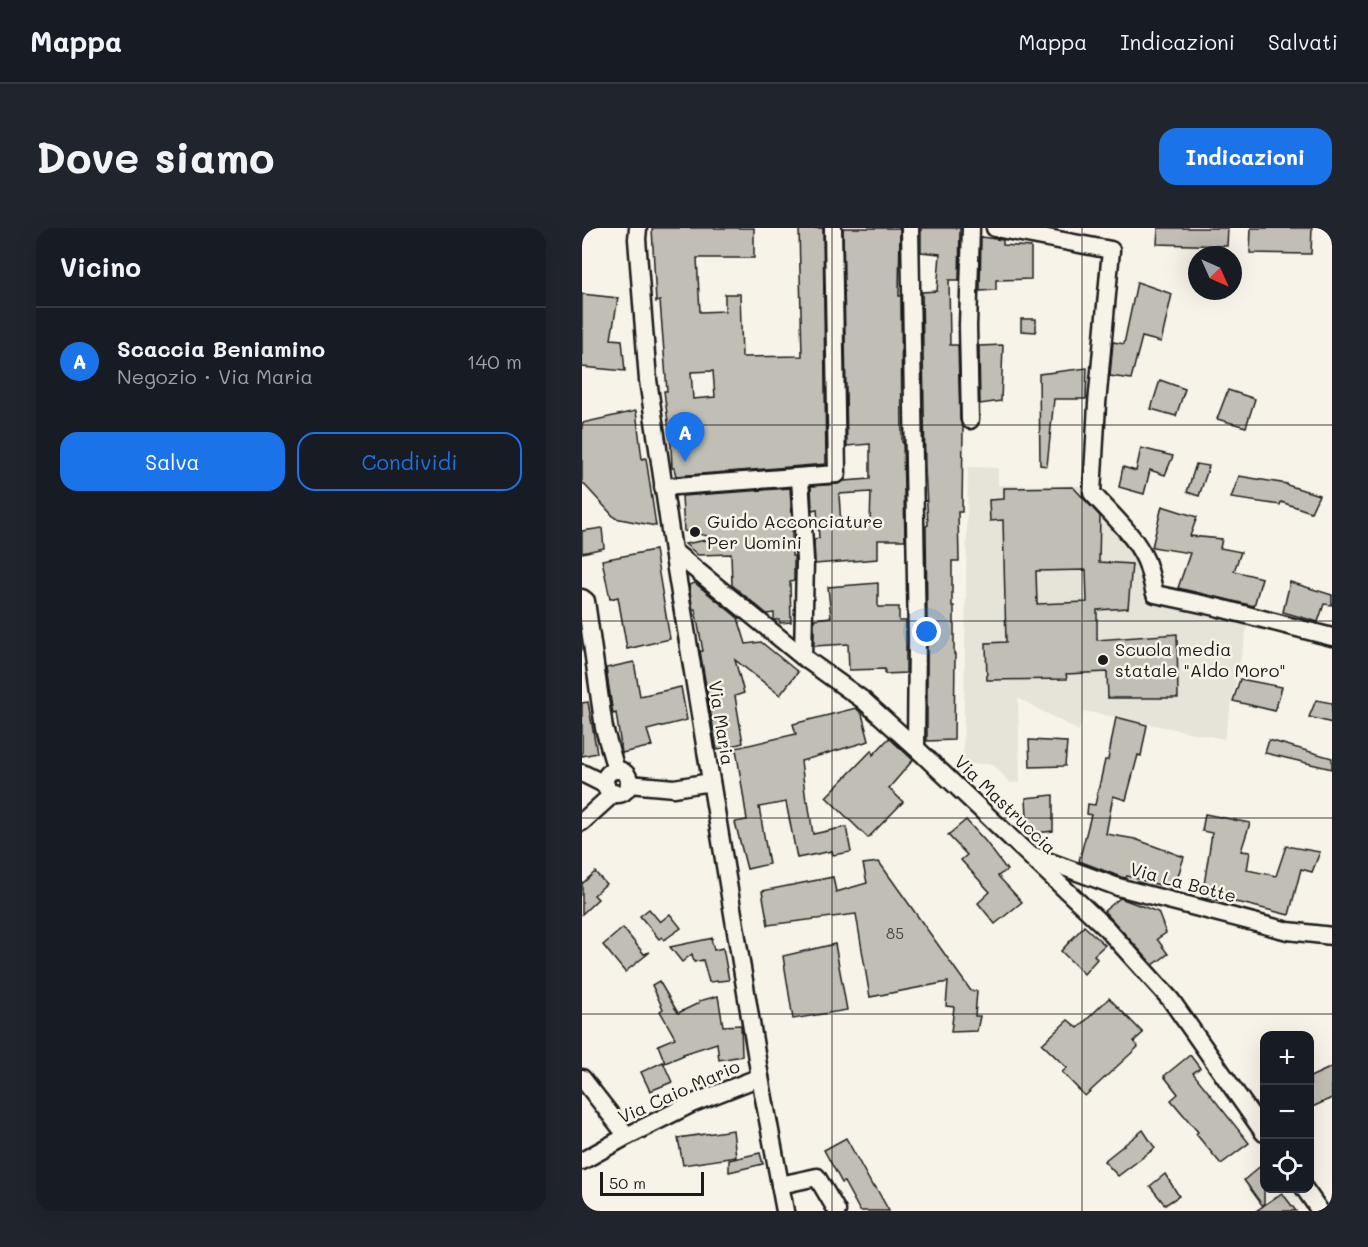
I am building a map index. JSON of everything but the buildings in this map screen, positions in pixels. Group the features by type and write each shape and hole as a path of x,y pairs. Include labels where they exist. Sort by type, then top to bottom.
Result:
{"street":[{"path":"663,487 837,474 833,228"},
{"path":"910,228 917,639 916,748"},
{"path":"970,420 968,326 971,228"},
{"path":"995,228 1111,250 1097,404 1092,493 1138,547 1147,563 1155,594 1332,637"},
{"name":"Via Maria","path":"636,232 648,380 663,487 760,1077 785,1211"},
{"path":"800,478 805,560 803,657"},
{"name":"Via Mastruccia","path":"673,551 803,657 863,700 1107,928 1171,1000 1260,1127"},
{"path":"582,598 586,601 604,728 616,770"},
{"path":"584,772 610,789 618,794 629,784 628,776 616,770 608,774 605,782 610,789"},
{"path":"629,784 674,788 711,782"},
{"path":"582,822 610,789"},
{"name":"Via La Botte","path":"1028,854 1118,887 1288,931 1332,936"},
{"name":"Via Caio Mario","path":"582,1161 691,1104 760,1077"},
{"path":"582,1078 627,1136"},
{"path":"780,1185 817,1177 837,1211"},
{"path":"1307,1193 1320,1211"}],"shaded area":[{"name":"Scuola media statale \"Aldo Moro\"","path":"968,467 998,468 998,485 1082,486 1117,524 1144,568 1153,602 1248,623 1224,739 1084,711 1079,731 1018,698 1020,783 1010,783 993,764 963,764"}],"place":[{"name":"Scaccia Beniamino","path":"685,462"},
{"name":"Guido Acconciature Per Uomini","path":"695,532"},
{"name":"Scuola media statale \"Aldo Moro\"","path":"1103,660"}]}
